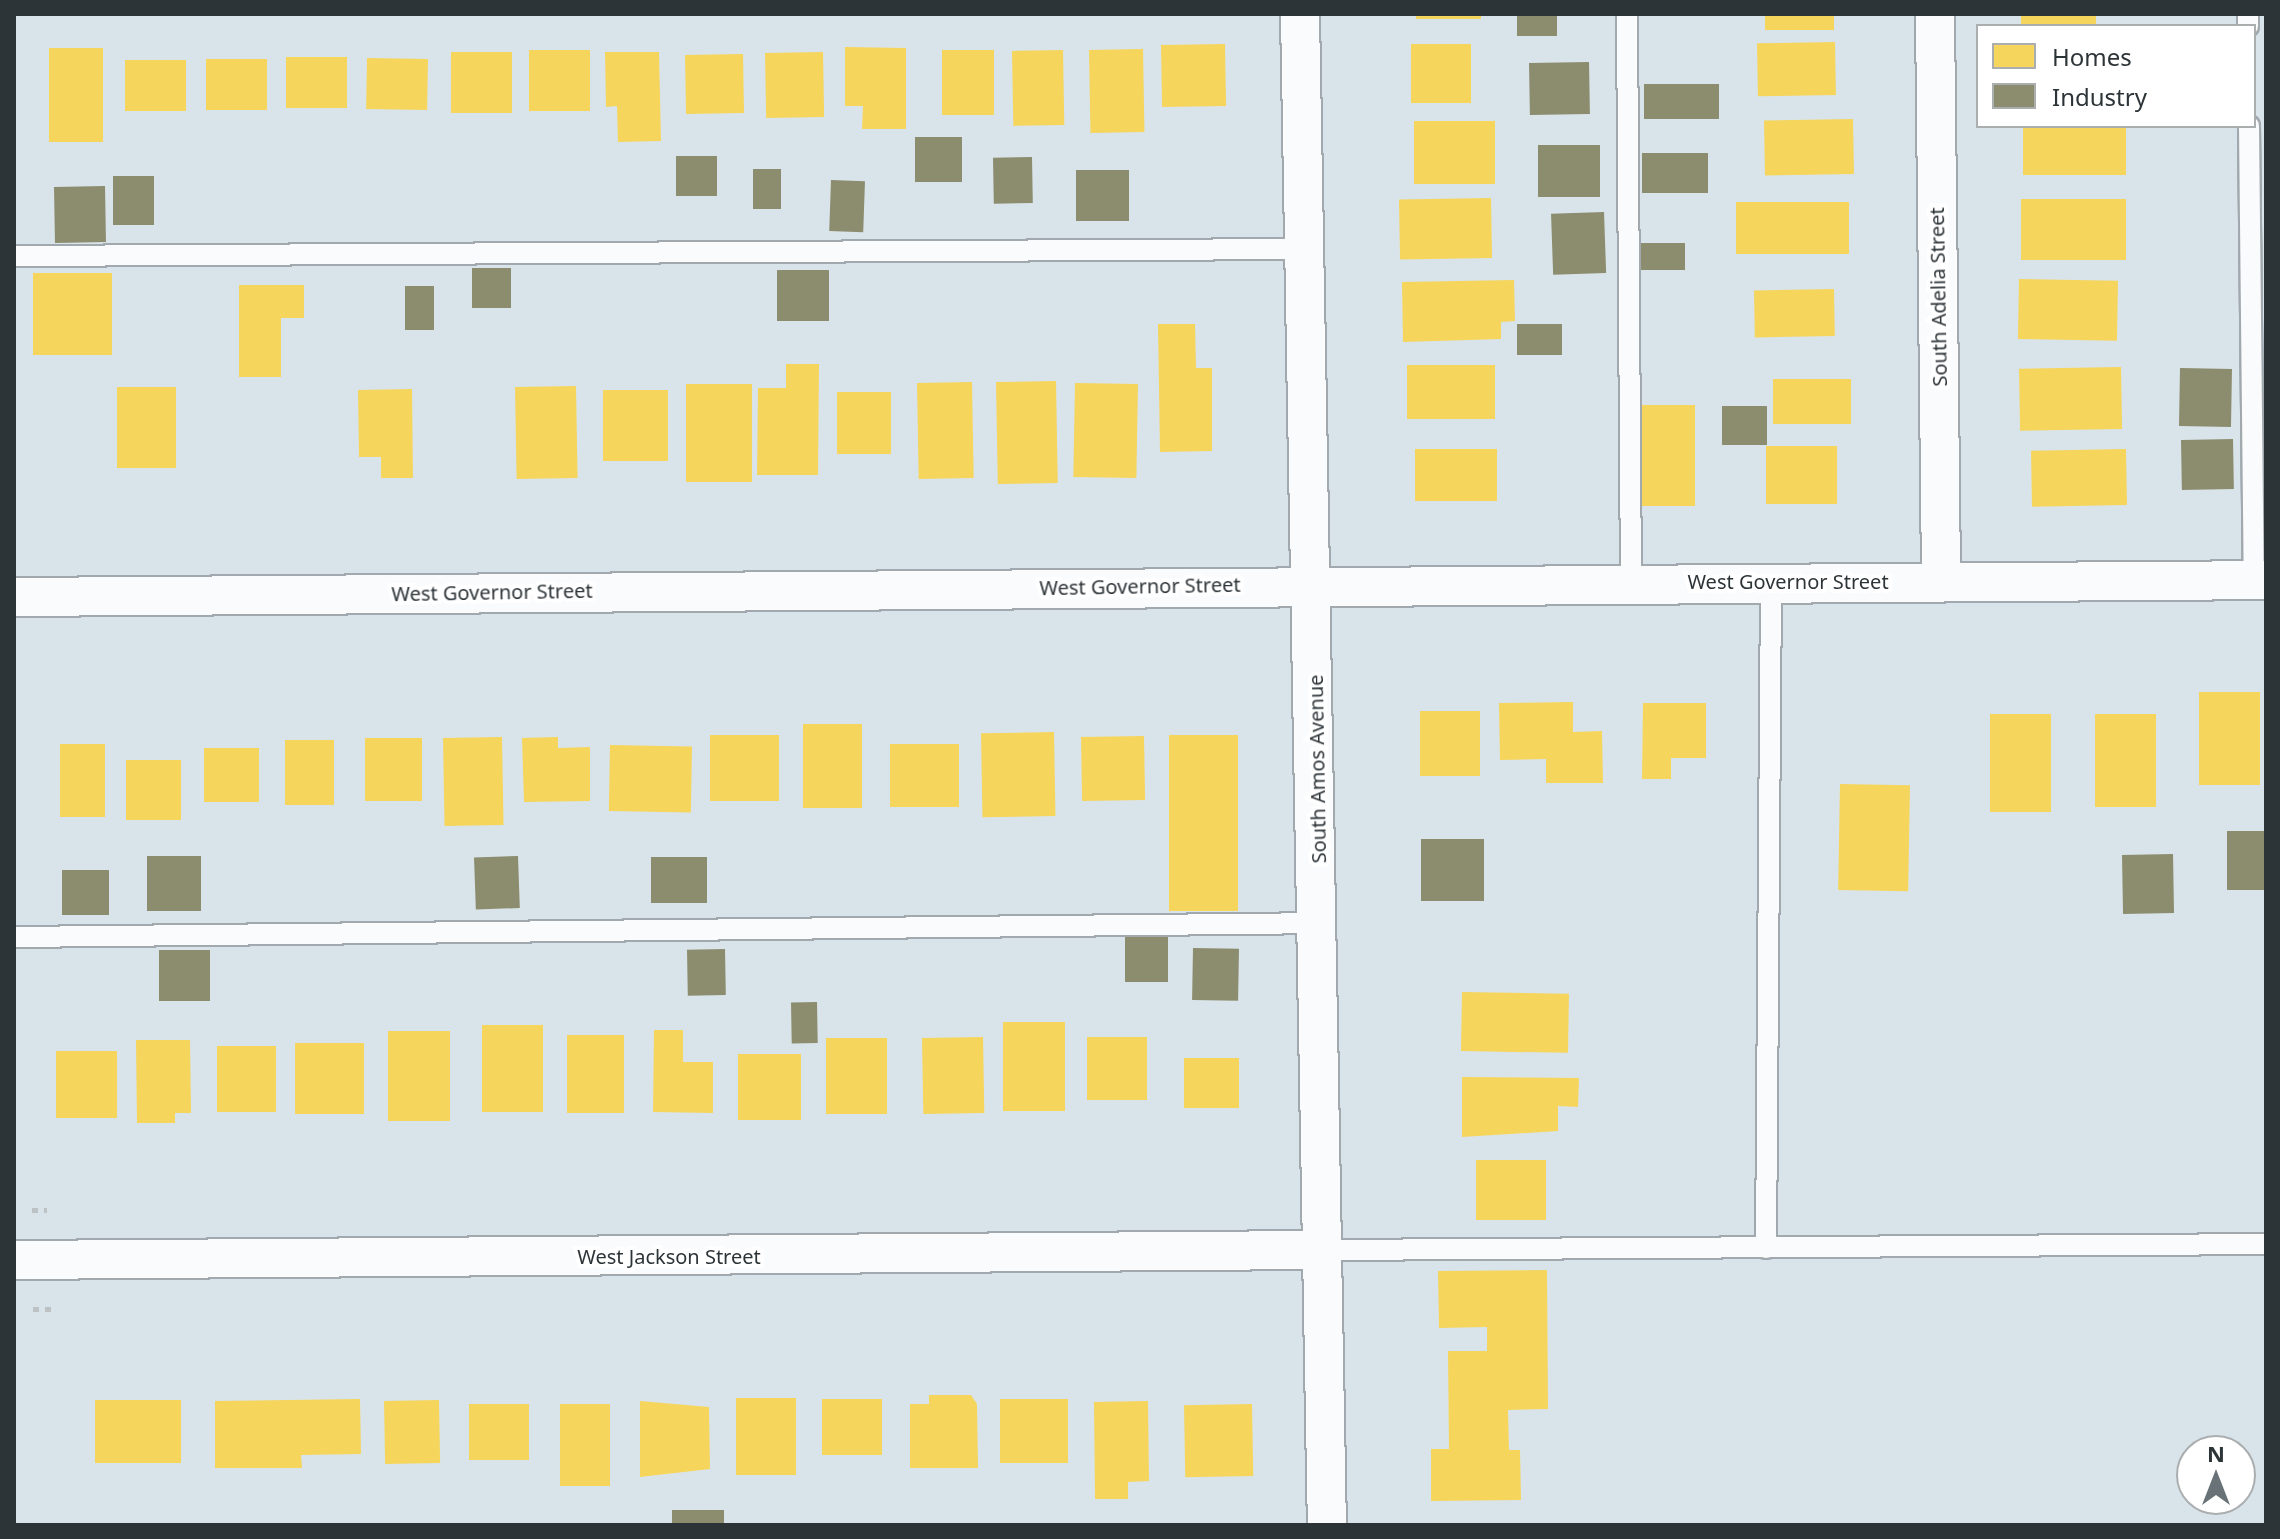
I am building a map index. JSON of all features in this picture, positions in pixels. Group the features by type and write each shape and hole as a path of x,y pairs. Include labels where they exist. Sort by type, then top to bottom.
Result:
{"street":[{"name":"South Amos Avenue","path":"1300,14 1310,583 1320,923 1327,1525"},
{"name":"South Adelia Street","path":"1935,14 1941,580"},
{"name":"West Governor Street","path":"14,597 1310,583 2260,580"},
{"name":"West Jackson Street","path":"14,1260 1324,1250"}],"lane":[{"path":"1627,14 1631,581"},
{"path":"2249,128 2260,580"},
{"path":"14,256 1304,249"},
{"path":"1766,1248 1771,581"},
{"path":"14,937 1320,923"},
{"path":"1324,1250 2266,1244"}],"path":[{"path":"32,1210 47,1210"},
{"path":"33,1309 52,1309"}],"building: Homes":[{"path":"1416,14 1481,14 1481,19 1416,19"},
{"path":"1765,14 1834,14 1834,30 1765,30"},
{"path":"2021,14 2096,14 2096,24 2021,24"},
{"path":"1835,42 1836,95 1758,96 1757,43"},
{"path":"1225,44 1226,106 1162,107 1161,45"},
{"path":"1411,44 1471,44 1471,103 1411,103"},
{"path":"845,47 906,48 906,129 862,129 863,106 845,106"},
{"path":"49,48 103,48 103,142 49,142"},
{"path":"1143,49 1144,132 1090,133 1089,50"},
{"path":"529,50 590,50 590,111 529,111"},
{"path":"942,50 994,50 994,115 942,115"},
{"path":"1063,50 1064,125 1013,126 1012,51"},
{"path":"451,52 512,52 512,113 451,113"},
{"path":"605,52 659,52 661,141 618,142 617,106 606,107"},
{"path":"823,52 824,117 766,118 765,53"},
{"path":"743,54 744,113 686,114 685,55"},
{"path":"286,57 347,57 347,108 286,108"},
{"path":"367,58 428,59 427,110 366,109"},
{"path":"206,59 267,59 267,110 206,110"},
{"path":"125,60 186,60 186,111 125,111"},
{"path":"1853,119 1854,174 1765,176 1764,121"},
{"path":"1414,121 1495,121 1495,184 1414,184"},
{"path":"2023,128 2126,128 2126,175 2023,175"},
{"path":"1491,198 1492,258 1400,260 1399,200"},
{"path":"2021,199 2126,199 2126,260 2021,260"},
{"path":"1736,202 1849,202 1849,254 1736,254"},
{"path":"33,273 112,273 112,355 33,355"},
{"path":"2019,279 2118,281 2117,341 2018,339"},
{"path":"1514,280 1515,321 1501,322 1501,339 1403,342 1402,282"},
{"path":"239,285 304,285 304,318 281,318 281,377 239,377"},
{"path":"1834,289 1835,336 1755,337 1754,290"},
{"path":"1158,324 1195,324 1196,368 1212,368 1212,451 1160,452"},
{"path":"786,364 819,364 818,475 757,475 758,388 786,388"},
{"path":"1407,365 1495,365 1495,419 1407,419"},
{"path":"2121,367 2122,429 2020,431 2019,369"},
{"path":"1773,379 1851,379 1851,424 1773,424"},
{"path":"1056,381 1058,483 998,484 996,382"},
{"path":"972,382 974,478 919,479 917,383"},
{"path":"1075,383 1138,384 1136,478 1073,477"},
{"path":"686,384 752,384 752,482 686,482"},
{"path":"576,386 578,478 517,479 515,387"},
{"path":"117,387 176,387 176,468 117,468"},
{"path":"412,389 413,478 381,478 381,457 359,457 358,390"},
{"path":"603,390 668,390 668,461 603,461"},
{"path":"837,392 891,392 891,454 837,454"},
{"path":"1640,405 1695,405 1695,506 1640,506"},
{"path":"1766,446 1837,446 1837,504 1766,504"},
{"path":"1415,449 1497,449 1497,501 1415,501"},
{"path":"2126,449 2127,505 2032,507 2031,451"},
{"path":"2199,692 2260,692 2260,785 2199,785"},
{"path":"1573,702 1573,732 1602,731 1603,783 1546,783 1546,759 1500,760 1499,703"},
{"path":"1643,703 1706,703 1706,758 1671,758 1671,779 1642,779"},
{"path":"1420,711 1480,711 1480,776 1420,776"},
{"path":"1990,714 2051,714 2051,812 1990,812"},
{"path":"2095,714 2156,714 2156,807 2095,807"},
{"path":"803,724 862,724 862,808 803,808"},
{"path":"1054,732 1055,816 982,817 981,733"},
{"path":"710,735 779,735 779,801 710,801"},
{"path":"1169,735 1238,735 1238,911 1169,911"},
{"path":"1144,736 1145,800 1082,801 1081,737"},
{"path":"502,737 504,825 445,826 443,738"},
{"path":"558,737 558,748 590,747 590,801 524,802 522,738"},
{"path":"365,738 422,738 422,801 365,801"},
{"path":"285,740 334,740 334,805 285,805"},
{"path":"60,744 105,744 105,817 60,817"},
{"path":"890,744 959,744 959,807 890,807"},
{"path":"610,745 692,746 691,812 609,811"},
{"path":"204,748 259,748 259,802 204,802"},
{"path":"126,760 181,760 181,820 126,820"},
{"path":"1840,784 1910,785 1908,891 1838,890"},
{"path":"1462,992 1569,994 1568,1053 1461,1051"},
{"path":"1003,1022 1065,1022 1065,1111 1003,1111"},
{"path":"482,1025 543,1025 543,1112 482,1112"},
{"path":"654,1030 683,1030 683,1062 713,1062 713,1113 653,1112"},
{"path":"388,1031 450,1031 450,1121 388,1121"},
{"path":"567,1035 624,1035 624,1113 567,1113"},
{"path":"983,1037 984,1113 923,1114 922,1038"},
{"path":"1087,1037 1147,1037 1147,1100 1087,1100"},
{"path":"826,1038 887,1038 887,1114 826,1114"},
{"path":"136,1040 190,1040 191,1113 175,1113 175,1123 137,1123"},
{"path":"295,1043 364,1043 364,1114 295,1114"},
{"path":"217,1046 276,1046 276,1112 217,1112"},
{"path":"56,1051 117,1051 117,1118 56,1118"},
{"path":"738,1054 801,1054 801,1120 738,1120"},
{"path":"1184,1058 1239,1058 1239,1108 1184,1108"},
{"path":"1462,1077 1579,1078 1578,1107 1558,1106 1558,1131 1462,1137"},
{"path":"1476,1160 1546,1160 1546,1220 1476,1220"},
{"path":"1547,1270 1548,1409 1508,1410 1509,1450 1520,1450 1521,1500 1431,1501 1431,1449 1449,1449 1448,1351 1487,1351 1487,1327 1439,1328 1438,1271"},
{"path":"929,1395 971,1395 977,1404 978,1468 910,1468 910,1404 929,1404"},
{"path":"736,1398 796,1398 796,1475 736,1475"},
{"path":"360,1399 361,1454 301,1455 302,1468 215,1468 215,1401"},
{"path":"822,1399 882,1399 882,1455 822,1455"},
{"path":"1000,1399 1068,1399 1068,1463 1000,1463"},
{"path":"95,1400 181,1400 181,1463 95,1463"},
{"path":"439,1400 440,1463 385,1464 384,1401"},
{"path":"640,1401 709,1407 710,1469 640,1477"},
{"path":"1148,1401 1149,1481 1128,1482 1128,1499 1095,1499 1094,1402"},
{"path":"469,1404 529,1404 529,1460 469,1460"},
{"path":"560,1404 610,1404 610,1486 560,1486"},
{"path":"1252,1404 1253,1476 1185,1477 1184,1405"}],"building: Industry":[{"path":"1517,14 1557,14 1557,36 1517,36"},
{"path":"1589,62 1590,114 1530,115 1529,63"},
{"path":"1644,84 1719,84 1719,119 1644,119"},
{"path":"915,137 962,137 962,182 915,182"},
{"path":"1538,145 1600,145 1600,197 1538,197"},
{"path":"1642,153 1708,153 1708,193 1642,193"},
{"path":"676,156 717,156 717,196 676,196"},
{"path":"1032,157 1033,203 994,204 993,158"},
{"path":"753,169 781,169 781,209 753,209"},
{"path":"1076,170 1129,170 1129,221 1076,221"},
{"path":"113,176 154,176 154,225 113,225"},
{"path":"831,180 865,181 863,232 829,231"},
{"path":"105,186 106,242 55,243 54,187"},
{"path":"1604,212 1606,273 1553,275 1551,214"},
{"path":"1641,243 1685,243 1685,270 1641,270"},
{"path":"472,268 511,268 511,308 472,308"},
{"path":"777,270 829,270 829,321 777,321"},
{"path":"405,286 434,286 434,330 405,330"},
{"path":"1517,324 1562,324 1562,355 1517,355"},
{"path":"2180,368 2232,369 2231,427 2179,426"},
{"path":"1722,406 1767,406 1767,445 1722,445"},
{"path":"2233,439 2234,489 2182,490 2181,440"},
{"path":"2227,831 2266,831 2266,890 2227,890"},
{"path":"1421,839 1484,839 1484,901 1421,901"},
{"path":"2173,854 2174,913 2123,914 2122,855"},
{"path":"147,856 201,856 201,911 147,911"},
{"path":"518,856 520,908 476,910 474,858"},
{"path":"651,857 707,857 707,903 651,903"},
{"path":"62,870 109,870 109,915 62,915"},
{"path":"1125,937 1168,937 1168,982 1125,982"},
{"path":"1193,948 1239,949 1238,1001 1192,1000"},
{"path":"725,949 726,995 688,996 687,950"},
{"path":"159,950 210,950 210,1001 159,1001"},
{"path":"791,1002 817,1002 818,1043 792,1043"},
{"path":"672,1510 724,1510 724,1525 672,1525"}]}
